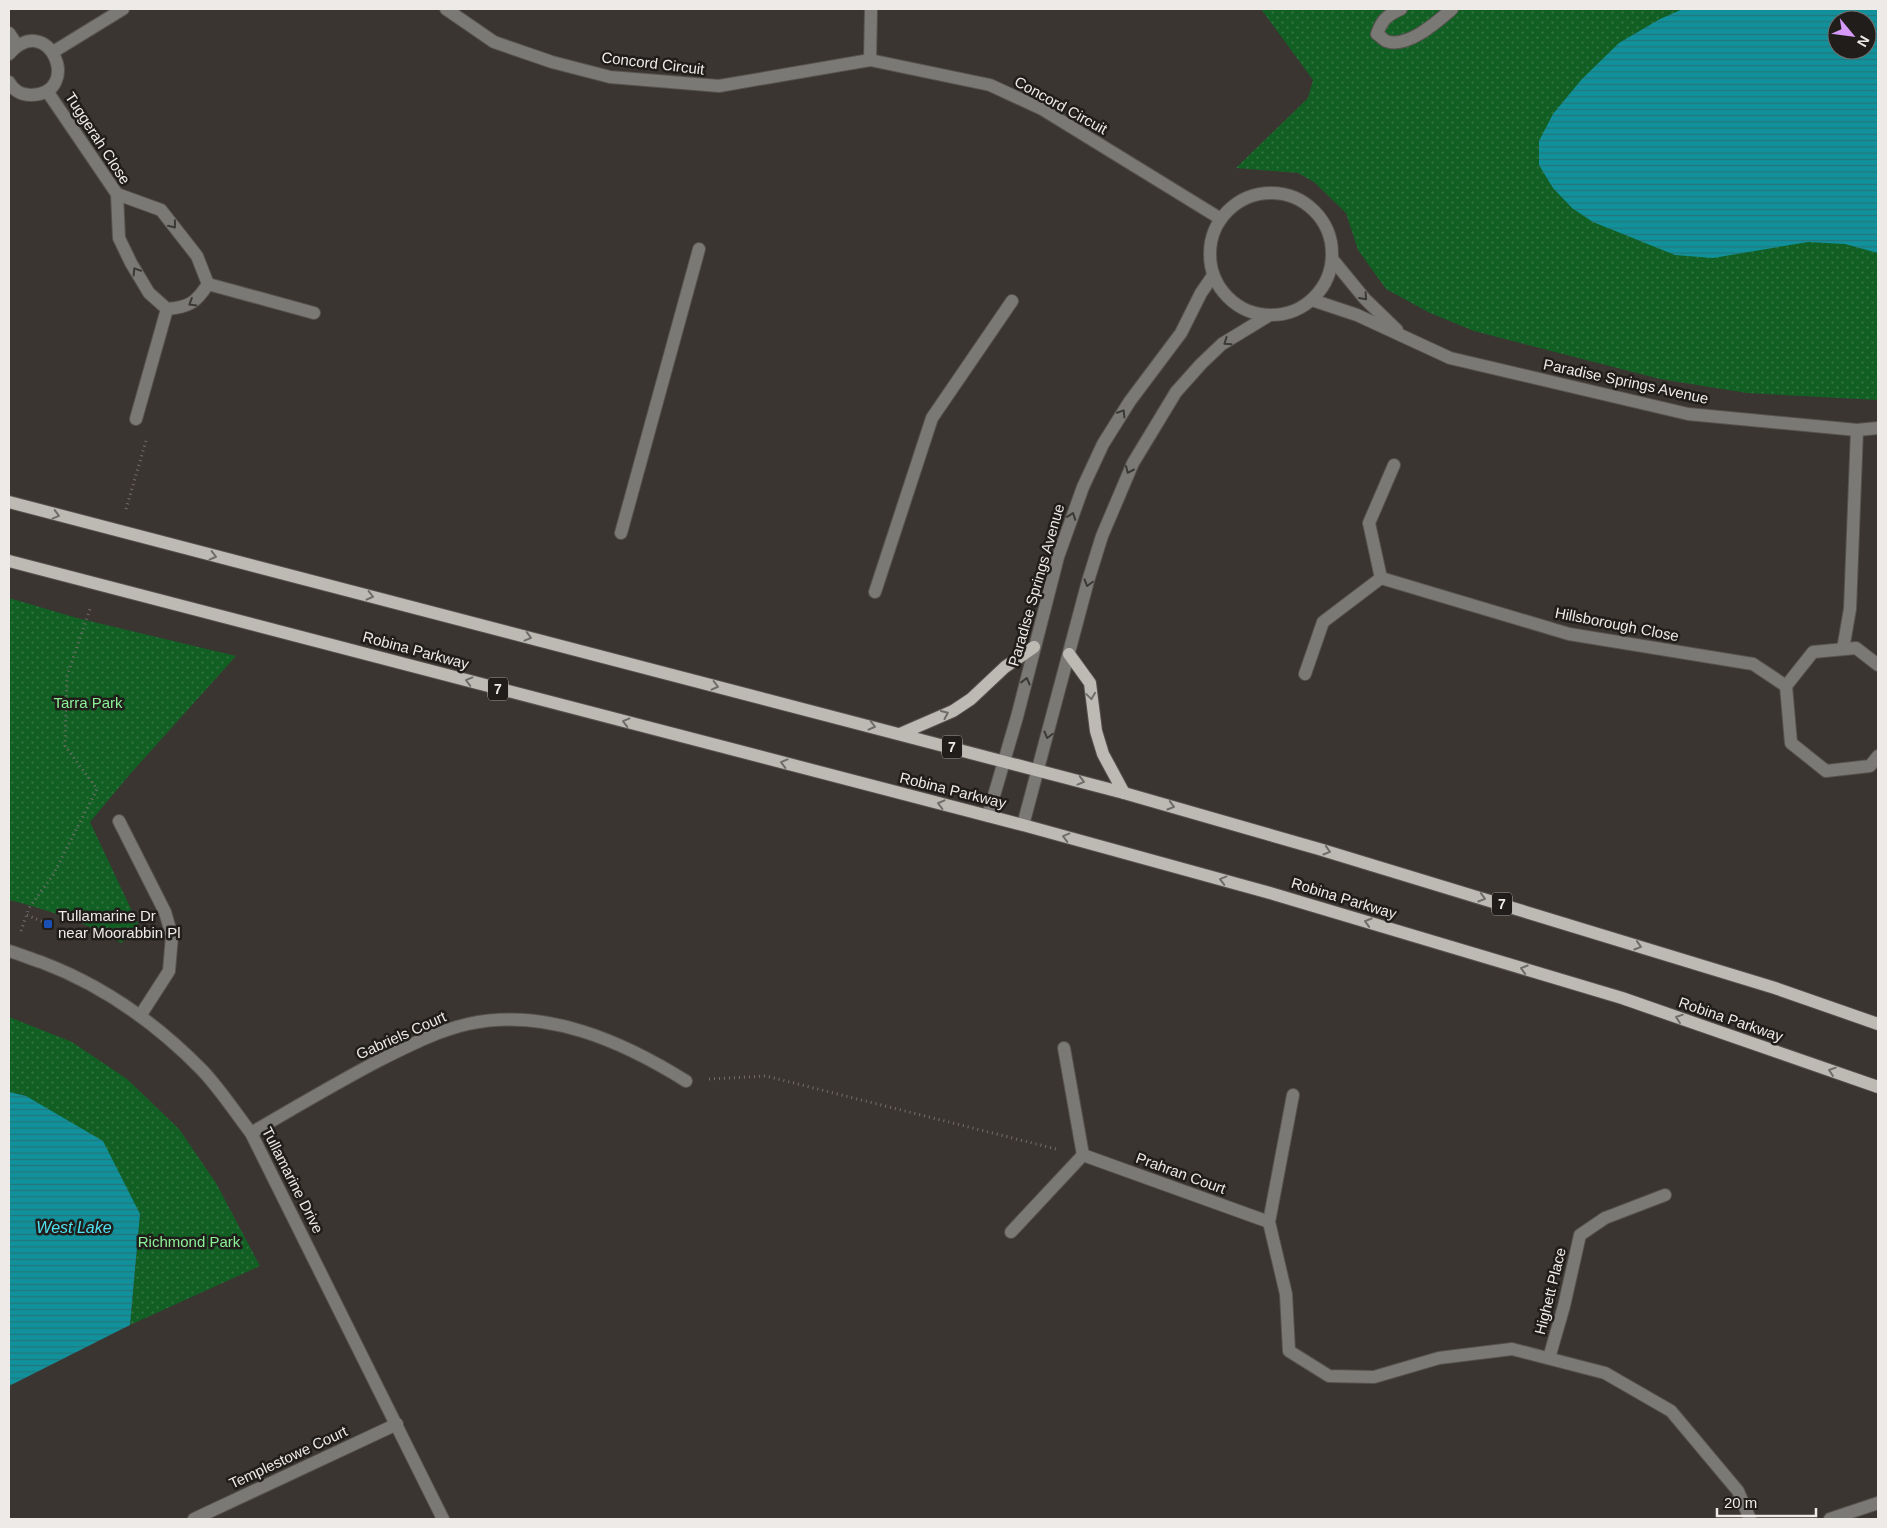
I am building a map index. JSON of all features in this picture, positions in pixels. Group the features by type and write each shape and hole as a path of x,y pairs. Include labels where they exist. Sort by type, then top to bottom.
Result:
{"main road":[{"name":"7","path":"9,502 1124,793 1319,848 1775,988 1878,1024"},
{"name":"Robina Parkway","path":"9,561 1023,825 1279,896 1622,998 1878,1087"},
{"path":"900,734 952,711 971,699 1005,667 1034,647"},
{"path":"1069,654 1090,683 1096,731 1103,754 1124,793"}],"street":[{"path":"53,52 123,9"},
{"name":"Concord Circuit","path":"446,9 494,42 552,62 610,76 719,86 870,60 990,85 1042,109 1220,219"},
{"path":"870,60 871,9"},
{"path":"1401,9 1386,17 1380,25 1377,34 1385,40 1393,42 1406,40 1427,29 1452,9"},
{"path":"9,33 13,50 27,42 37,42 46,45 53,52 58,62 58,73 54,83 47,91 38,95 27,95 18,92 9,85"},
{"name":"Tuggerah Close","path":"47,91 117,194 119,238 149,293 167,309"},
{"path":"1023,825 1102,536 1133,462 1176,392 1201,364 1222,344 1268,316 1292,312 1312,300 1322,288 1329,275 1333,260 1328,228 1319,214 1307,203 1293,196 1277,192 1261,193 1245,198 1231,207 1220,219 1210,249 1212,277 1224,294 1237,305 1252,312 1268,316"},
{"path":"117,194 161,210 197,256 208,284"},
{"path":"621,533 699,249"},
{"name":"Paradise Springs Avenue","path":"1333,260 1365,299 1403,336"},
{"name":"Paradise Springs Avenue","path":"988,816 1060,549 1083,487 1104,444 1130,401 1181,333 1201,293 1212,277"},
{"path":"136,419 167,309 185,307 200,298 208,284"},
{"path":"208,284 314,313"},
{"name":"Paradise Springs Avenue","path":"1312,300 1357,316 1450,358 1688,414 1857,430 1878,428"},
{"path":"875,592 932,418 1012,301"},
{"path":"1843,649 1850,609 1857,430"},
{"path":"1305,674 1323,622 1381,578 1369,523 1394,465"},
{"name":"Hillsborough Close","path":"1381,578 1569,634 1753,664 1786,686"},
{"path":"1878,665 1856,648 1812,652 1786,686 1791,743 1826,771 1870,766 1878,756"},
{"path":"119,821 165,912 172,936 169,971 140,1016"},
{"name":"Tullamarine Drive","path":"12,952 68,972 115,998 140,1016 175,1045 202,1071 251,1133 443,1519"},
{"name":"Gabriels Court","path":"251,1133 333,1084 404,1048 467,1024 493,1020 542,1022 569,1027 626,1047 653,1060 686,1081"},
{"path":"1011,1232 1083,1156 1064,1048"},
{"path":"1294,1095 1269,1222 1286,1294 1289,1351 1330,1376 1374,1377 1439,1358 1512,1349 1605,1373 1671,1411 1738,1491 1750,1519"},
{"name":"Prahran Court","path":"1083,1156 1269,1222"},
{"name":"Highett Place","path":"1549,1358 1564,1306 1580,1235 1605,1218 1665,1195"},
{"name":"Templestowe Court","path":"194,1519 397,1424"},
{"path":"1830,1519 1878,1503"}],"path":[{"path":"119,532 146,439 138,436 136,419"},
{"path":"12,952 29,908 53,875 97,789 65,746 68,676 98,584"},
{"path":"27,915 48,924"},
{"path":"686,1081 766,1076 1083,1156"}],"green space":[{"path":"1261,9 1878,9 1878,400 1747,393 1660,379 1474,331 1430,313 1386,289 1358,250 1346,213 1314,182 1298,173 1236,168 1308,98 1313,80"},
{"name":"Tarra Park","path":"9,598 77,618 236,656 131,773 90,822 140,928 121,943 66,917 9,900"},
{"name":"Richmond Park","path":"9,1017 72,1042 127,1079 179,1129 216,1183 260,1266 130,1325 140,1214 26,1096 9,1092"}],"water":[{"path":"1683,9 1878,9 1878,253 1845,244 1808,242 1713,258 1675,255 1593,222 1572,208 1553,188 1539,165 1539,141 1553,114 1582,79 1619,43 1660,19"},
{"name":"West Lake","path":"9,1092 26,1096 103,1141 140,1214 130,1325 9,1386"}],"place":[{"name":"Tullamarine Dr near Moorabbin Pl","path":"48,924"}]}
